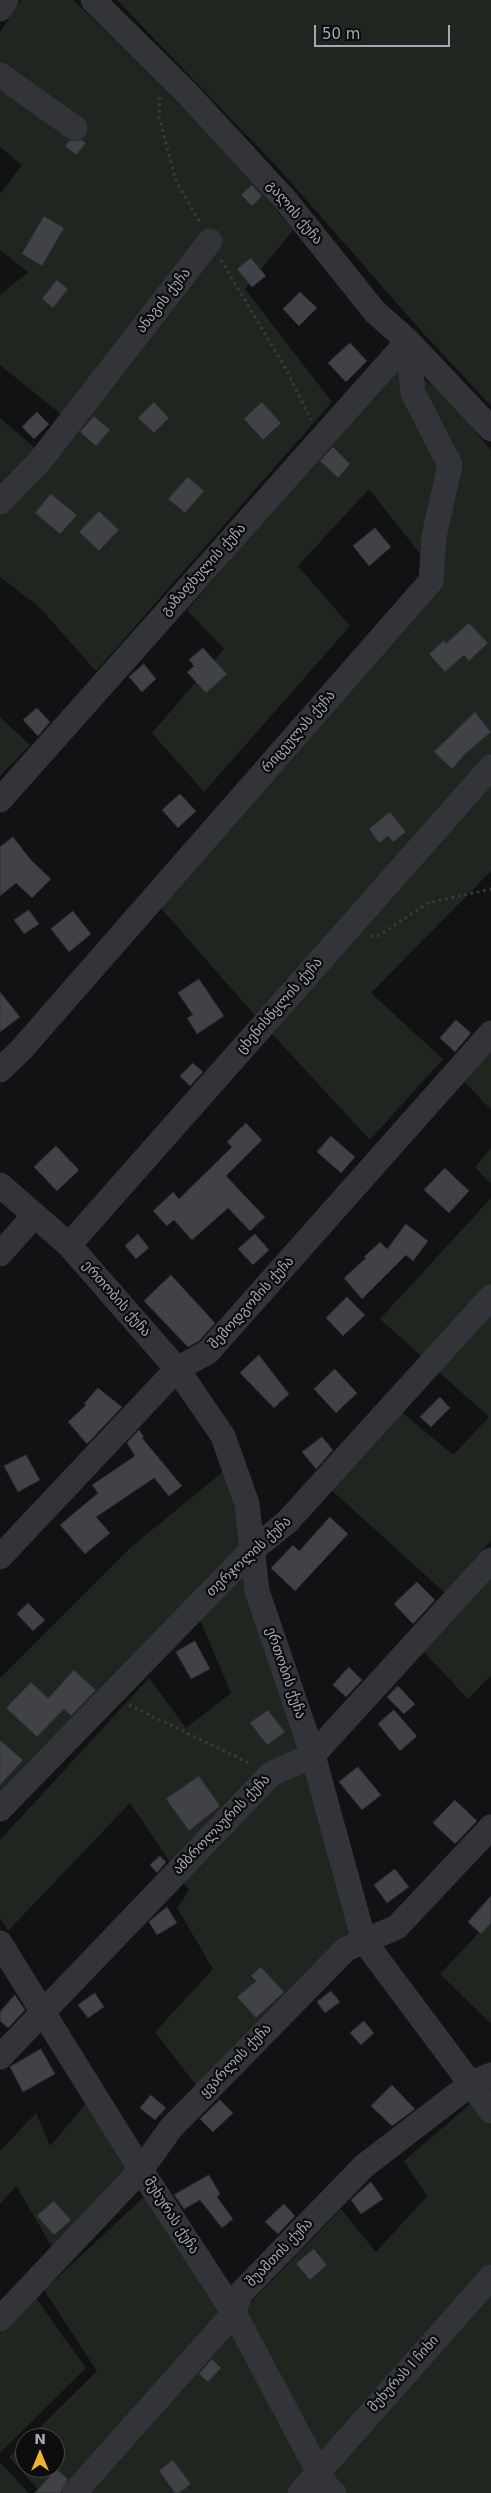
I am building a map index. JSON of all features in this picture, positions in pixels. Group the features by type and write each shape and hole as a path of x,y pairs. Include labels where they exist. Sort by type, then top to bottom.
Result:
{"street":[{"path":"0,10 6,0"},
{"name":"გალის ქუჩა","path":"93,0 162,68 287,202 375,312 408,341 491,429"},
{"path":"0,75 75,128"},
{"name":"ანაგის ქუჩა","path":"0,502 40,462 210,241"},
{"name":"გაზაფხულის ქუჩა","path":"0,800 408,341"},
{"name":"რიცეულას ქუჩა","path":"0,1070 33,1036 431,581 434,536 450,464 413,393 408,341"},
{"name":"ცხენისწყლის ქუჩა","path":"69,1245 491,767"},
{"name":"შემოდგომის ქუჩა","path":"0,1557 177,1369 208,1352 491,1033"},
{"name":"ერთობის ქუჩა","path":"0,1185 69,1245 177,1369 223,1436 247,1504 257,1590 313,1755 364,1941 482,2079 491,2111"},
{"path":"0,1254 34,1216"},
{"name":"თერჯოლის ქუჩა","path":"0,1809 251,1551 287,1522 491,1297"},
{"name":"ამბროლაურის ქუჩა","path":"0,2057 43,2009 271,1774 313,1755 491,1560"},
{"name":"ყვარლის ქუჩა","path":"0,2319 142,2170 171,2128 346,1949 397,1927 491,1827"},
{"name":"მუხურას ქუჩა","path":"0,1943 234,2313 318,2471 327,2487 334,2493"},
{"name":"შუამთის ქუჩა","path":"74,2493 234,2313 240,2294 364,2166 482,2079"},
{"name":"მუხურას I ჩიხი","path":"300,2493 491,2278"}],"path":[{"path":"162,68 159,117 176,180 286,369 311,419 316,445"},
{"path":"343,934 378,936 428,903 491,889"},
{"path":"110,1696 271,1774"}],"shaded area":[{"path":"21,0 73,0 169,90 237,163 293,230 245,289 332,402 96,671 39,607 0,577 0,418 35,448 62,415 0,365 0,295 28,272 0,250 0,194 22,165 0,147 0,32"},
{"path":"117,0 491,0 491,406 422,332 280,170"},
{"path":"401,361 448,398 491,450 491,871 371,993 443,1059 370,1140 250,1010 160,907 443,583 369,489 298,566 350,626 204,792 152,733 224,649 187,610"},
{"path":"0,717 30,745 0,776"},
{"path":"491,1043 491,1110 460,1077"},
{"path":"491,1148 491,1184 475,1167"},
{"path":"491,1198 491,1541 445,1593 327,1486 397,1408 453,1455 489,1417 380,1319"},
{"path":"225,1470 249,1539 0,1790 0,1678 131,1547"},
{"path":"252,1562 360,1928 199,2089 155,2032 213,1969 177,1908 189,1890 130,1803 8,1931 0,1918 0,1840 149,1678 186,1728 231,1693 200,1620"},
{"path":"491,1574 491,1675 468,1699 422,1650"},
{"path":"491,1920 491,2024 440,1974"},
{"path":"491,2086 491,2493 41,2493 28,2478 65,2478 65,2428 39,2428 97,2371 44,2290 146,2195 244,2309 341,2209 376,2252 427,2196 404,2161"},
{"path":"89,2100 140,2184 62,2264 16,2186 0,2204 0,2151 36,2113 50,2146"},
{"path":"36,2298 86,2368 25,2428 15,2428 15,2438 0,2453 0,2333"},
{"path":"15,2451 15,2464 9,2457"},
{"path":"0,2462 29,2493 0,2493"}],"building":[{"path":"82,140 86,143 76,155 65,146 69,141"},
{"path":"252,185 262,196 252,206 241,195"},
{"path":"44,216 64,228 42,266 22,254"},
{"path":"251,258 266,276 252,287 237,269"},
{"path":"57,280 68,289 53,308 42,299"},
{"path":"300,292 317,308 299,326 283,309"},
{"path":"350,343 367,361 346,382 328,363"},
{"path":"154,402 169,418 154,433 138,418"},
{"path":"262,402 281,423 263,440 244,419"},
{"path":"37,412 49,424 34,439 22,427"},
{"path":"94,416 110,430 96,446 80,432"},
{"path":"333,447 350,464 338,478 320,461"},
{"path":"188,477 204,491 185,513 168,499"},
{"path":"51,494 77,515 60,534 35,513"},
{"path":"99,511 119,530 99,551 79,532"},
{"path":"375,528 391,547 369,566 353,546"},
{"path":"469,623 488,643 469,661 464,655 445,672 429,654 444,640 446,643"},
{"path":"203,648 227,674 206,693 187,672 194,666 189,660"},
{"path":"144,664 156,679 142,692 129,677"},
{"path":"37,708 50,722 38,736 23,720"},
{"path":"475,712 491,732 465,754 452,769 434,752"},
{"path":"180,794 196,811 178,828 162,810"},
{"path":"390,812 406,832 393,842 388,836 379,843 369,829"},
{"path":"13,837 31,860 51,879 32,898 16,883 0,896 0,847"},
{"path":"29,910 39,924 24,934 14,920"},
{"path":"73,911 91,934 69,952 51,929"},
{"path":"199,979 224,1016 197,1034 187,1018 193,1015 178,993"},
{"path":"0,992 20,1017 0,1032"},
{"path":"456,1020 471,1033 455,1052 440,1038"},
{"path":"193,1063 203,1072 190,1086 180,1076"},
{"path":"246,1123 262,1140 226,1176 265,1217 250,1231 228,1208 192,1240 174,1220 167,1226 153,1211 173,1192 179,1199 232,1147 227,1142"},
{"path":"331,1136 355,1157 341,1173 317,1152"},
{"path":"56,1146 79,1170 57,1191 34,1167"},
{"path":"445,1168 469,1191 449,1213 424,1190"},
{"path":"406,1224 428,1241 413,1261 406,1255 362,1299 344,1278 380,1242 387,1249"},
{"path":"138,1234 149,1248 136,1259 125,1246"},
{"path":"255,1234 269,1250 253,1265 238,1249"},
{"path":"171,1275 215,1323 199,1341 188,1347 144,1301"},
{"path":"347,1297 365,1315 343,1336 326,1318"},
{"path":"259,1355 289,1394 274,1408 240,1373"},
{"path":"335,1369 357,1393 336,1413 314,1389"},
{"path":"98,1388 122,1407 87,1444 68,1422 86,1405 84,1404"},
{"path":"440,1397 450,1408 431,1427 420,1417"},
{"path":"139,1430 144,1437 142,1438 182,1486 169,1496 154,1478 96,1517 110,1533 85,1554 60,1525 98,1493 92,1485 135,1456 127,1443"},
{"path":"322,1437 333,1450 316,1469 302,1452"},
{"path":"26,1455 40,1480 18,1492 4,1466"},
{"path":"330,1517 348,1534 295,1591 271,1568 293,1545 299,1551"},
{"path":"417,1582 435,1600 413,1624 394,1604"},
{"path":"28,1603 45,1620 33,1631 17,1614"},
{"path":"195,1641 210,1669 191,1679 176,1652"},
{"path":"349,1667 362,1680 346,1697 333,1685"},
{"path":"74,1670 96,1690 71,1716 64,1709 37,1737 6,1708 31,1682 48,1698"},
{"path":"398,1686 415,1704 404,1714 387,1697"},
{"path":"268,1710 285,1732 267,1745 250,1723"},
{"path":"394,1710 417,1736 400,1751 378,1724"},
{"path":"0,1740 23,1760 0,1785"},
{"path":"358,1767 381,1795 362,1810 339,1782"},
{"path":"199,1776 220,1806 189,1831 166,1799"},
{"path":"455,1800 477,1821 455,1844 433,1823"},
{"path":"160,1856 166,1862 157,1873 150,1865"},
{"path":"395,1869 409,1887 387,1903 374,1885"},
{"path":"491,1896 491,1923 481,1934 468,1922"},
{"path":"167,1907 177,1923 157,1935 149,1922"},
{"path":"261,1967 284,1992 256,2018 237,1997 256,1981 251,1976"},
{"path":"331,1991 340,2002 325,2013 317,2002"},
{"path":"95,1993 104,2007 88,2018 78,2005"},
{"path":"15,1995 25,2010 8,2028 0,2021 0,2012"},
{"path":"364,2021 374,2033 361,2045 350,2033"},
{"path":"41,2049 55,2074 23,2092 10,2067"},
{"path":"392,2085 415,2109 392,2126 371,2106"},
{"path":"151,2095 166,2108 155,2120 140,2108"},
{"path":"220,2100 233,2113 213,2132 200,2119"},
{"path":"209,2175 220,2194 217,2197 233,2219 222,2228 200,2200 184,2209 174,2195"},
{"path":"371,2182 383,2199 361,2214 351,2200"},
{"path":"54,2201 71,2220 54,2235 37,2216"},
{"path":"284,2204 295,2216 278,2234 265,2222"},
{"path":"314,2249 327,2265 310,2280 296,2264"},
{"path":"212,2359 221,2368 208,2382 199,2374"},
{"path":"173,2460 191,2484 179,2493 175,2493 159,2471"},
{"path":"65,2476 68,2479 60,2493 35,2493 48,2478"}]}
